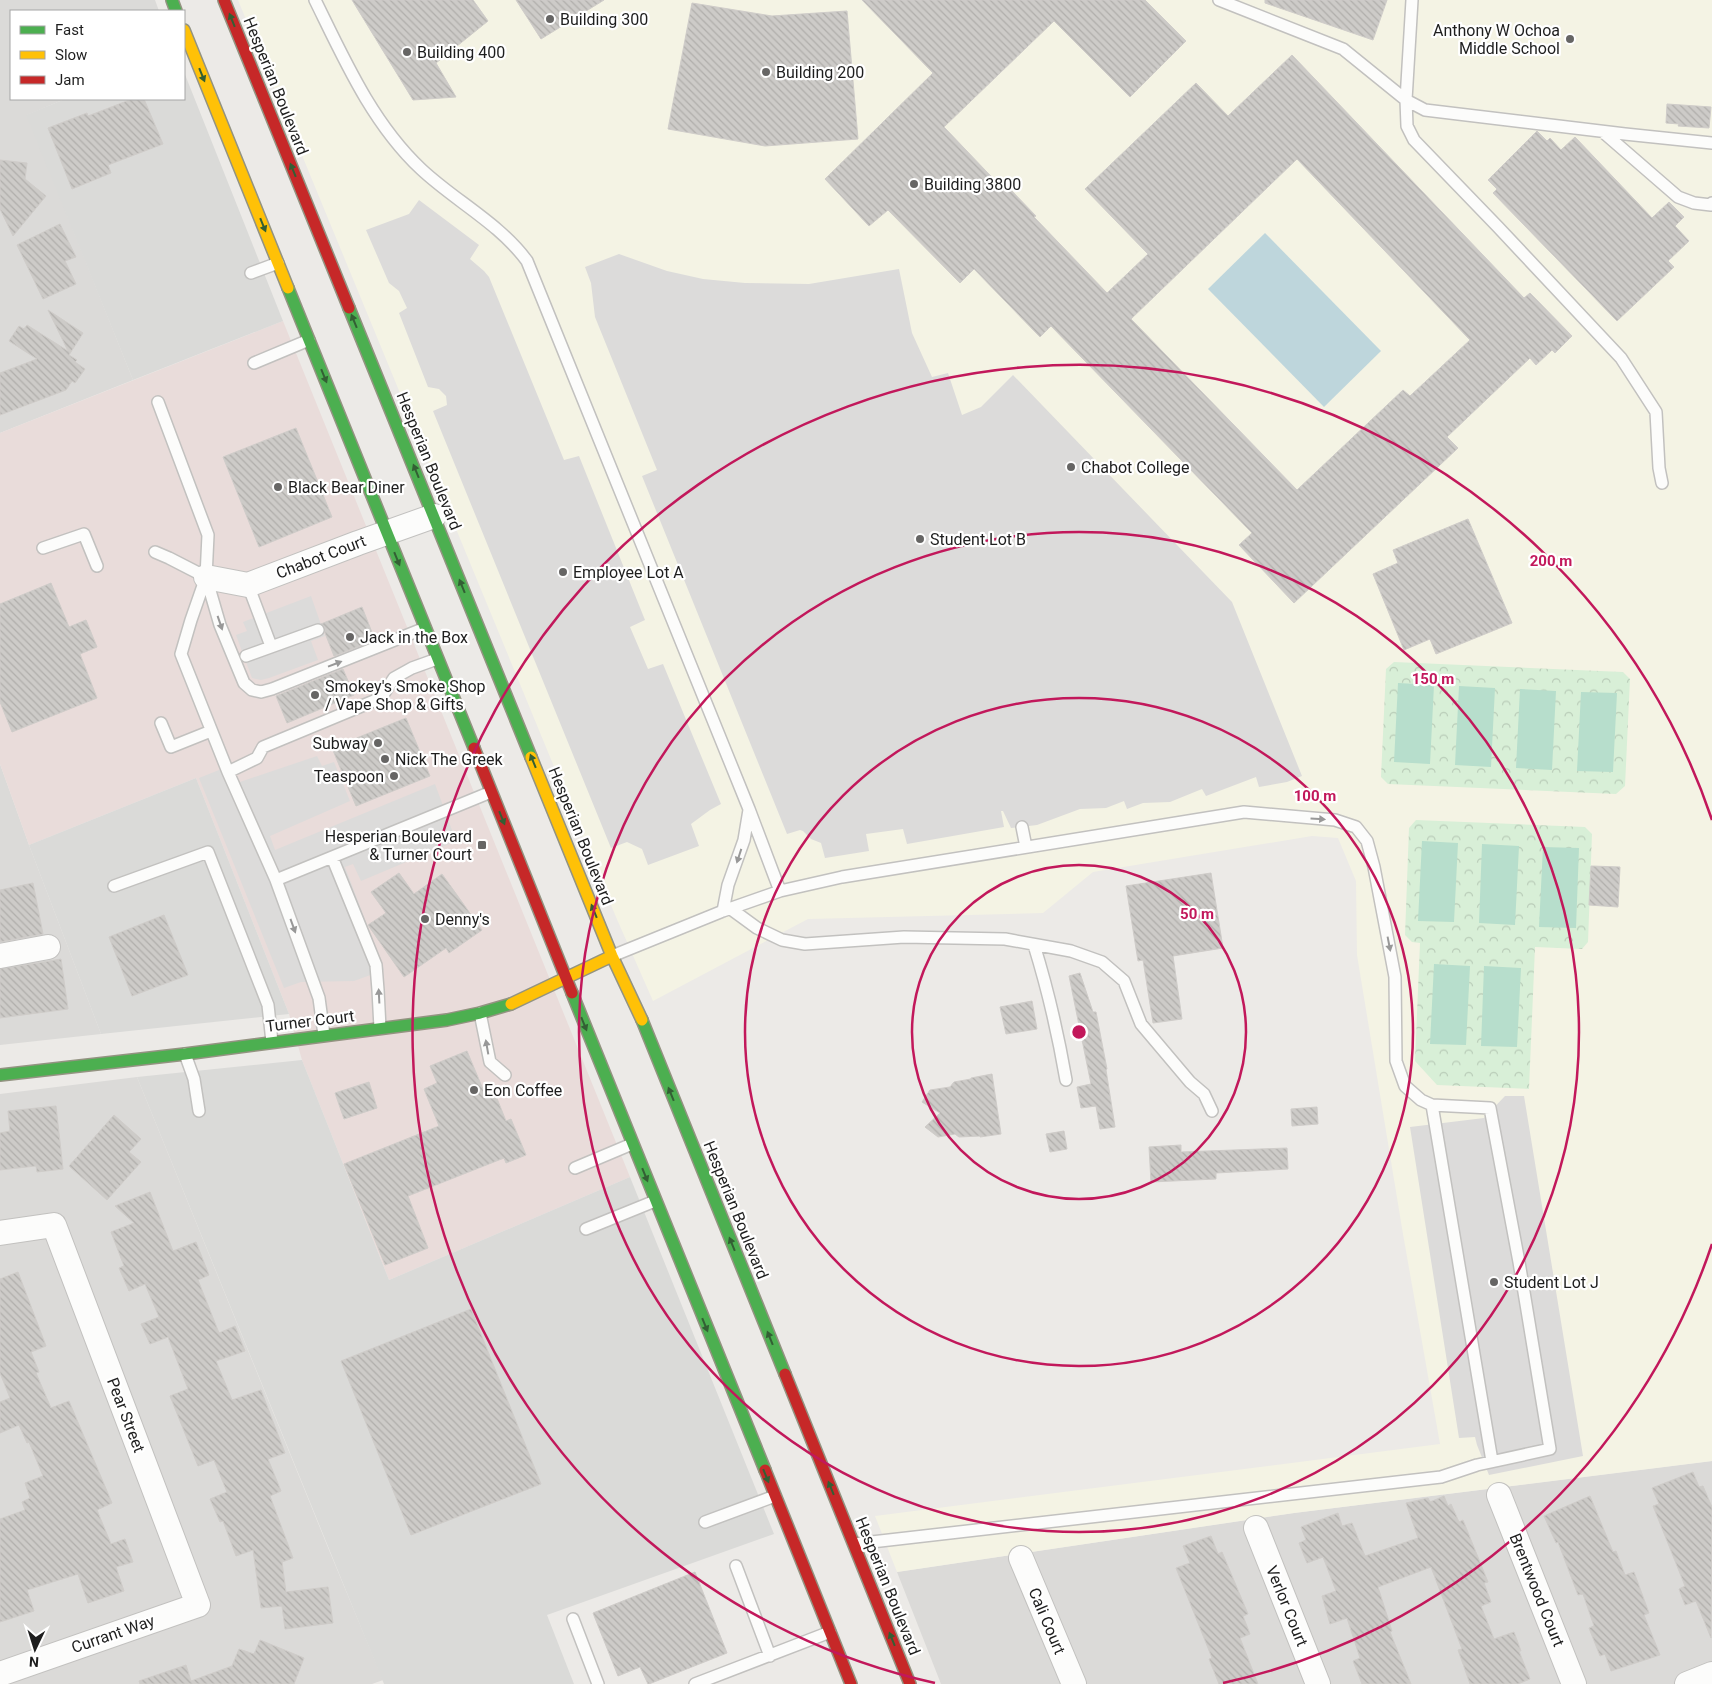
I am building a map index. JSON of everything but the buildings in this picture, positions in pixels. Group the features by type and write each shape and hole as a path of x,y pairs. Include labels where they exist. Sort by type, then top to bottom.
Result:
{"main road":[{"name":"Hesperian Boulevard","path":"224,0 612,956 633,998 910,1684"},
{"path":"185,32 655,1202 851,1684"},
{"name":"Turner Court","path":"0,1075 185,1054 447,1020 514,1003 612,956"}],"street":[{"name":"Chabot Court","path":"248,585 434,516"},
{"path":"206,577 248,585"},
{"path":"0,956 48,947"},
{"name":"Pear Street","path":"0,1233 54,1226 198,1605"},
{"name":"Brentwood Court","path":"1499,1495 1574,1684"},
{"name":"Verlor Court","path":"1256,1528 1318,1684"},
{"name":"Cali Court","path":"1021,1558 1074,1684"},
{"name":"Currant Way","path":"0,1674 198,1605"},
{"path":"1687,1684 1712,1674"}],"lane":[{"path":"315,0 346,64 374,111 397,144 440,186 515,245 527,261 749,809 780,891"},
{"path":"1219,0 1343,49 1406,100 1425,110 1603,132 1712,143"},
{"path":"1412,0 1406,100 1407,126 1414,140 1498,226 1621,358 1656,412 1659,468 1662,483"},
{"path":"1603,132 1678,197 1694,204 1711,205 1712,203"},
{"path":"251,273 278,262"},
{"path":"254,363 309,340"},
{"path":"158,402 208,535 206,577 191,620 182,654 228,772 276,880 319,998 324,1035"},
{"path":"43,548 84,534 97,566"},
{"path":"155,552 206,577 220,625 244,683 252,690 261,692 272,689 425,628"},
{"path":"248,585 271,646"},
{"path":"246,656 318,630"},
{"path":"228,772 257,758 263,747 382,698 394,678 412,668 437,659"},
{"path":"161,723 170,747 212,731"},
{"path":"276,880 491,792"},
{"path":"727,910 728,885 744,840 749,809"},
{"path":"612,956 780,891 842,877 1244,812 1335,820 1356,826 1366,841 1374,867 1395,977 1396,1061 1405,1086 1421,1100 1432,1105 1490,1108 1521,1272 1550,1449 1477,1464 1441,1476 854,1544"},
{"path":"1022,827 1026,847"},
{"path":"114,886 208,852 268,1005 272,1042"},
{"path":"332,857 376,965 380,1028"},
{"path":"727,910 782,940 805,944 904,938 1005,939 1071,951 1102,962 1124,981 1141,1024 1190,1082 1204,1094 1212,1111"},
{"path":"1034,945 1060,1043 1066,1080"},
{"path":"480,1013 490,1062 505,1075"},
{"path":"185,1054 194,1079 199,1111"},
{"path":"1432,1105 1492,1462"},
{"path":"575,1168 632,1144"},
{"path":"586,1229 655,1202"},
{"path":"705,1522 775,1496"},
{"path":"736,1566 770,1656"},
{"path":"573,1619 598,1684"},
{"path":"695,1684 830,1632"}],"shaded area":[{"path":"0,0 155,0 159,10 10,10 10,100 63,100 27,115 133,380 0,433"},
{"name":"Chabot College","path":"238,0 1712,0 1712,1461 1294,1513 897,1572 875,1516 1440,1444 1357,955 1356,881 1338,838 1312,836 1093,872 1043,913 808,919 653,1001 616,917"},
{"path":"185,75 283,321 133,380 26,115 63,100 185,100"},
{"name":"Employee Lot A","path":"419,200 479,245 470,259 489,277 564,460 579,456 645,620 630,627 648,669 663,664 721,804 691,824 699,846 648,865 642,849 627,842 611,848 433,411 447,405 446,396 439,389 428,387 399,313 407,308 399,291 389,283 366,230 409,214"},
{"name":"Student Lot B","path":"619,254 667,271 703,279 745,283 809,284 899,269 912,333 932,377 948,373 962,415 981,407 1013,375 1232,602 1302,776 1287,782 1259,787 1256,777 1206,796 1202,789 1170,802 1143,803 1127,809 1124,801 1106,808 1080,809 1037,825 1011,828 1003,811 1001,811 1004,827 907,844 903,829 866,834 869,851 825,858 821,843 811,839 803,831 800,830 787,834 642,476 657,470 595,317 591,283 585,267"},
{"path":"283,321 630,1177 389,1280 302,1060 289,1014 196,778 29,845 0,764 0,433"},
{"path":"311,596 325,636 311,641 318,660 269,678 261,680 252,678 236,635 247,631 243,622"},
{"path":"317,756 322,766 334,762 350,801 270,836 275,850 435,784 456,841 361,881 353,864 345,867 384,970 354,981 301,982 284,988 199,778 224,768 231,785"},
{"path":"0,764 29,845 101,1034 0,1045"},
{"path":"196,778 289,1014 101,1034 29,845"},
{"path":"302,1060 389,1280 630,1177 774,1534 547,1615 574,1684 384,1684 137,1077"},
{"path":"137,1077 383,1680 372,1684 0,1684 0,1094"},
{"name":"Student Lot J","path":"1505,1096 1524,1096 1583,1456 1489,1475 1475,1437 1459,1438 1410,1127 1484,1118"},
{"path":"1712,1461 1712,1684 941,1684 897,1572 1294,1513"}],"green space":[{"path":"1394,662 1623,672 1630,679 1625,786 1616,794 1388,784 1381,777 1386,669"},
{"path":"1398,683 1434,685 1430,764 1394,762"},
{"path":"1459,686 1495,688 1491,767 1455,765"},
{"path":"1520,689 1556,691 1552,770 1516,768"},
{"path":"1581,692 1617,693 1613,772 1577,771"},
{"path":"1416,820 1585,827 1592,834 1588,942 1582,949 1535,947 1529,1089 1437,1085 1415,1061 1420,943 1412,942 1405,935 1409,828"},
{"path":"1422,841 1458,843 1454,922 1418,921"},
{"path":"1482,844 1519,846 1515,925 1479,923"},
{"path":"1543,847 1579,848 1576,928 1539,927"},
{"path":"1434,964 1470,966 1466,1045 1430,1044"},
{"path":"1484,966 1521,968 1517,1047 1481,1046"}],"water":[{"path":"1265,233 1381,351 1324,407 1208,289"}],"traffic: fast":[{"path":"172,0 176,10"},
{"path":"288,288 474,748"},
{"path":"349,308 531,757"},
{"path":"572,993 765,1470"},
{"path":"0,1075 185,1054 447,1020 511,1004"},
{"path":"642,1020 785,1374"}],"traffic: slow":[{"path":"185,32 288,288"},
{"path":"531,757 612,956 642,1020"},
{"path":"511,1004 612,956"}],"traffic: jam":[{"path":"224,0 349,308"},
{"path":"474,748 572,993"},
{"path":"785,1374 910,1684"},
{"path":"765,1470 851,1684"}],"place":[{"name":"Building 300","path":"550,19"},
{"name":"Anthony W Ochoa Middle School","path":"1570,39"},
{"name":"Building 400","path":"407,52"},
{"name":"Building 200","path":"766,72"},
{"name":"Building 3800","path":"914,184"},
{"name":"Chabot College","path":"1071,467"},
{"name":"Black Bear Diner","path":"278,487"},
{"name":"Student Lot B","path":"920,539"},
{"name":"Employee Lot A","path":"563,572"},
{"name":"Jack in the Box","path":"350,637"},
{"name":"Smokey's Smoke Shop / Vape Shop & Gifts","path":"315,695"},
{"name":"Subway","path":"378,743"},
{"name":"Nick The Greek","path":"385,759"},
{"name":"Teaspoon","path":"394,776"},
{"name":"Hesperian Boulevard & Turner Court","path":"482,845"},
{"name":"Denny's","path":"425,919"},
{"name":"Eon Coffee","path":"474,1090"},
{"name":"Student Lot J","path":"1494,1282"}]}
